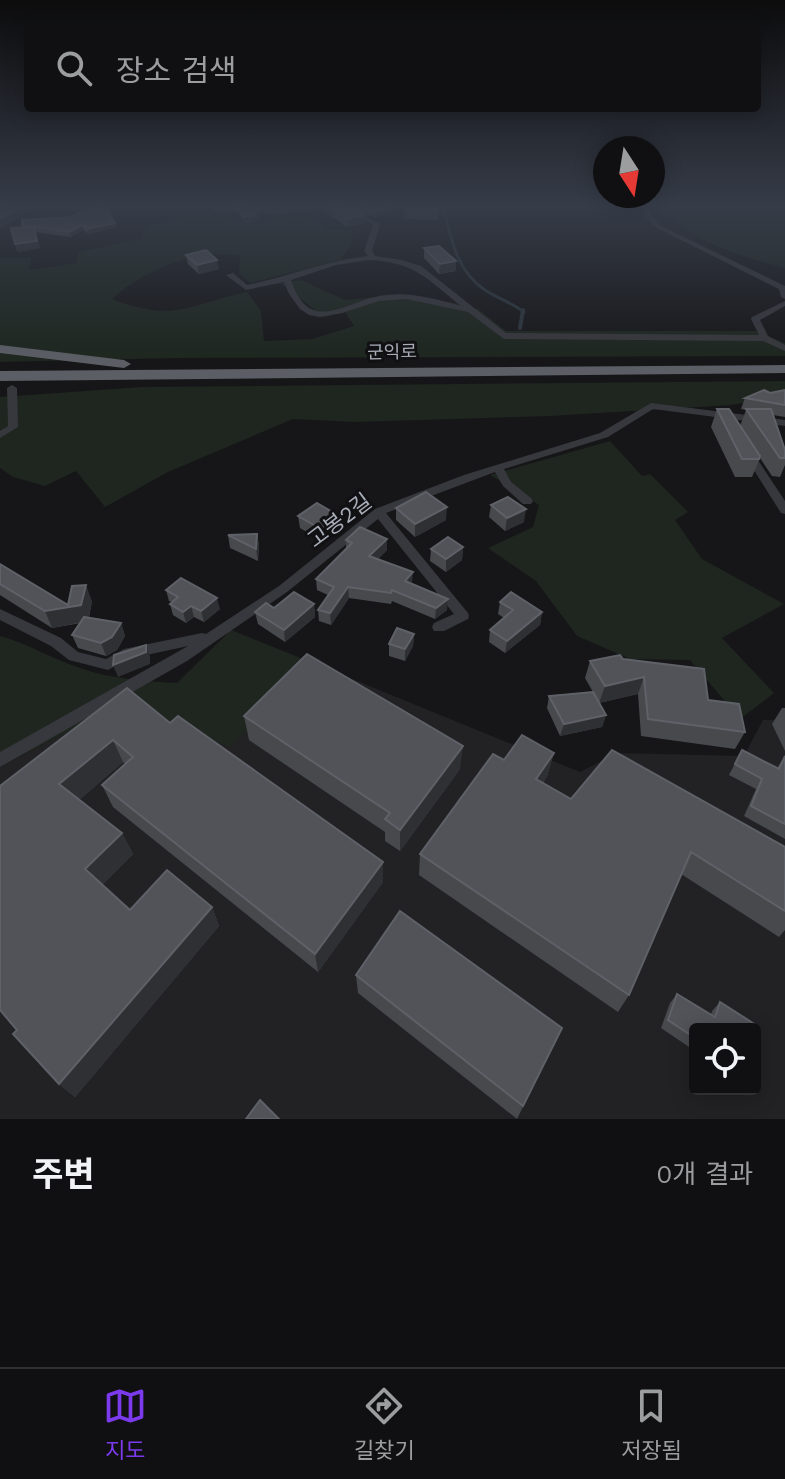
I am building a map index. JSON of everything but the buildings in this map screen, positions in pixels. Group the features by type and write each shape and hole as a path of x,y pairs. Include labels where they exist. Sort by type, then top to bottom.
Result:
{"highway":[{"path":"0,349 146,370"},
{"name":"군익로","path":"146,370 785,361"},
{"name":"군익로","path":"0,367 146,370 785,369"},
{"path":"4,384 146,370"}],"street":[{"path":"720,257 782,288 785,300 755,319 765,338"},
{"path":"230,275 246,288 287,279 309,270 373,258 406,262 465,303 466,310"},
{"path":"287,279 298,303 311,313 323,314 387,297 412,298 466,310 504,336 765,338 785,348"},
{"path":"0,435 13,427 4,384"},
{"name":"고봉2길","path":"0,760 75,721 217,634 283,589 379,512 604,435 651,406 722,412 785,423"},
{"path":"722,412 737,435"},
{"path":"744,446 785,510"},
{"path":"498,469 507,484 527,501"},
{"path":"379,512 463,616 439,627"},
{"path":"0,614 56,642 74,656 108,665 124,654 176,646 217,634"}],"shaded area":[{"path":"78,257 193,257 139,279 112,299 167,311 247,292 261,311 264,341 312,339 354,326 345,312 324,317 280,283 301,280 345,300 403,294 459,304 478,309 506,331 755,331 785,343 785,356 178,358 0,362 0,258 31,258 30,270 77,263"},
{"path":"240,257 342,257 250,283 239,273"},
{"path":"749,257 785,257 785,268"},
{"path":"785,381 785,396 731,405 550,416 356,422 293,419 168,472 105,507 76,471 45,486 13,477 0,468 0,397 142,387"},
{"path":"610,441 642,476 650,474 688,512 675,520 702,559 784,604 722,638 774,693 740,719 690,660 630,659 577,636 536,581 488,548 533,527 539,505 490,475"},
{"path":"231,630 318,665 229,747 130,705 81,725 0,767 0,636 94,672 177,683"},
{"path":"318,665 580,772 617,753 744,756 763,720 785,720 785,1119 0,1119 0,767 81,725"}],"waterway":[{"path":"458,257 475,282 523,311"},
{"path":"520,328 523,311"}]}
